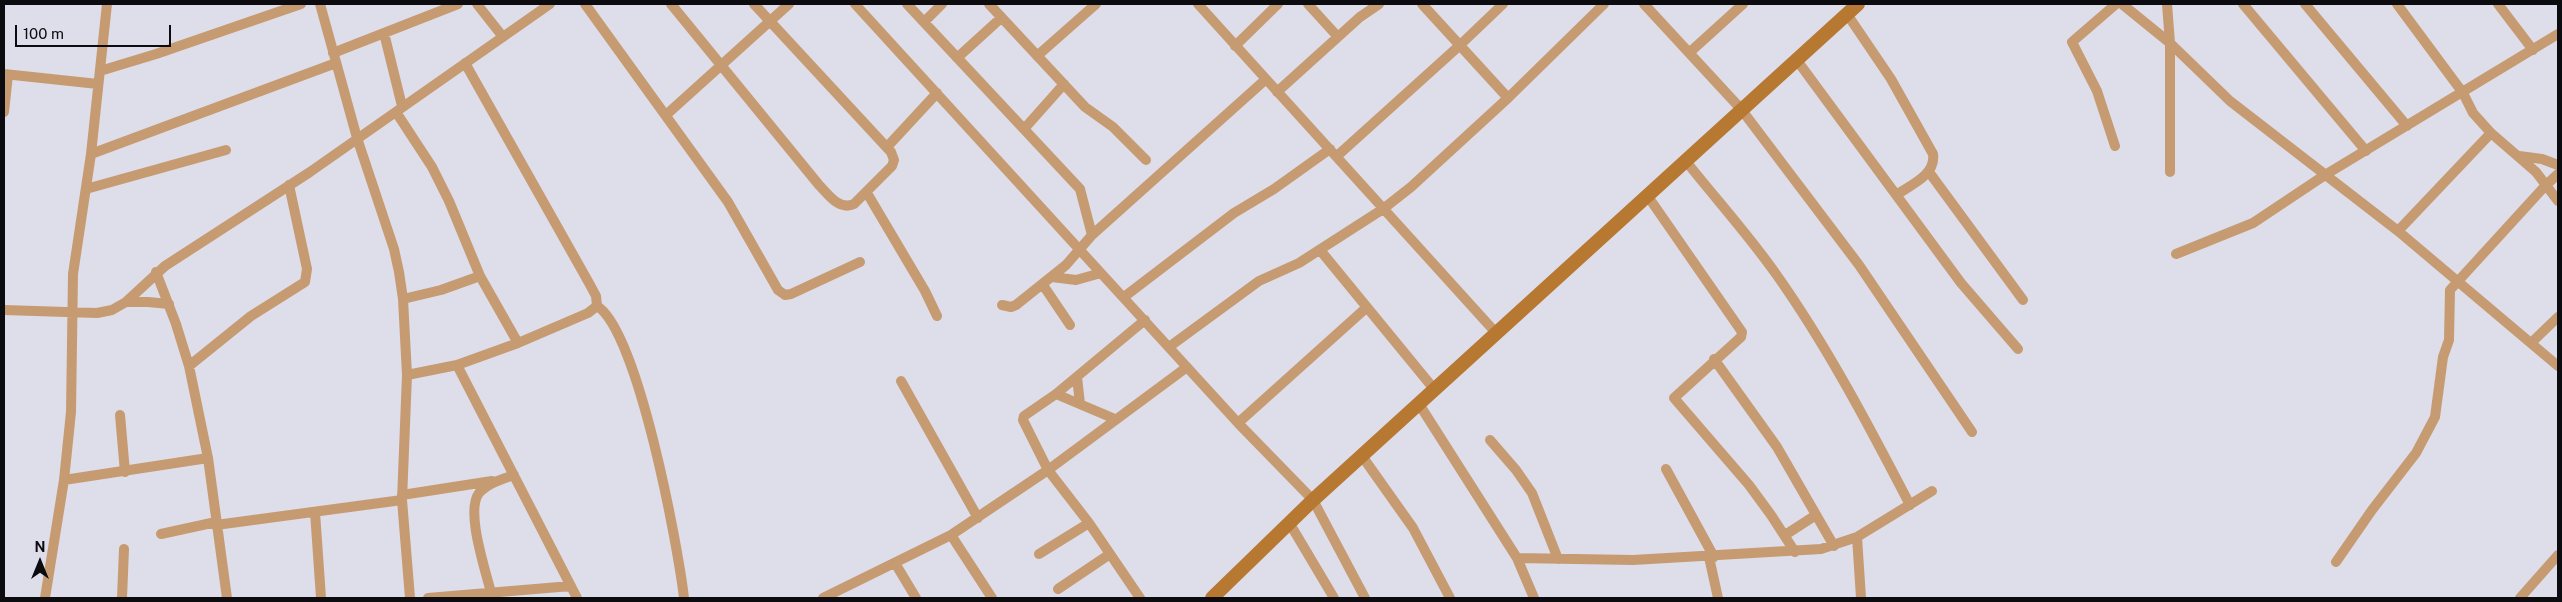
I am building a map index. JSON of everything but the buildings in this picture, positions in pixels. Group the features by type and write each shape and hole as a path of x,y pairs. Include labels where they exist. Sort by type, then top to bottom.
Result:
{"street":[{"path":"45,598 64,480 71,412 75,254 91,154 107,4"},
{"path":"100,70 156,54 301,4"},
{"path":"320,4 357,138 394,249 403,299 407,375 402,498 410,598"},
{"path":"333,52 458,4"},
{"path":"477,4 503,37"},
{"path":"126,302 156,272 290,185 503,37 536,8 550,4"},
{"path":"585,4 728,202 778,290 785,295 791,294 860,262"},
{"path":"671,4 782,142 836,201 842,206 850,206 867,193 893,163 893,157 887,147 754,4"},
{"path":"666,115 789,4"},
{"path":"855,4 1238,423 1313,500 1365,598"},
{"path":"907,4 1080,189 1092,235"},
{"path":"924,22 942,4"},
{"path":"988,4 1086,107 1119,132 1146,160"},
{"path":"1037,56 1096,4"},
{"path":"1198,4 1497,334"},
{"path":"1235,46 1278,4"},
{"path":"1308,4 1338,37"},
{"path":"1277,92 1338,37 1379,4"},
{"path":"1422,4 1508,98"},
{"path":"1124,297 1234,212 1333,153 1459,46 1503,4"},
{"path":"1169,347 1259,282 1299,263 1383,210 1411,187 1508,98 1604,4"},
{"path":"1644,4 1741,109 1859,265 1972,432"},
{"path":"1212,598 1313,500 1858,4"},
{"path":"2115,146 2097,91 2072,42 2116,4"},
{"path":"2122,4 2170,43 2230,101 2398,231 2558,366"},
{"path":"2167,4 2170,43 2170,172"},
{"path":"2243,4 2366,151"},
{"path":"2305,4 2407,126"},
{"path":"2397,4 2463,92 2473,113 2491,133 2536,172 2544,186 2558,202"},
{"path":"2498,4 2533,50"},
{"path":"1689,53 1738,5"},
{"path":"1846,14 1891,78 1906,109 1932,150 1934,158 1929,172 1896,195"},
{"path":"957,58 1001,18"},
{"path":"384,33 399,109 432,167 449,202 480,276 518,343"},
{"path":"2176,254 2253,223 2325,175 2558,34"},
{"path":"1796,59 1960,283 2018,349"},
{"path":"91,154 336,63"},
{"path":"465,63 590,283 596,296 597,306"},
{"path":"4,112 6,74 98,84"},
{"path":"1002,305 1011,307 1043,285 1080,250 1092,235 1265,80"},
{"path":"1024,129 1064,84"},
{"path":"887,147 937,93"},
{"path":"2398,231 2491,133"},
{"path":"86,189 226,150"},
{"path":"2518,156 2542,159 2558,165"},
{"path":"1685,160 1774,272 1808,321 1874,435 1910,505"},
{"path":"1929,172 2023,300"},
{"path":"2336,562 2372,510 2416,453 2435,417 2443,357 2449,340 2449,293 2457,281 2544,186 2558,174"},
{"path":"189,366 251,316 300,287 305,282 307,268 290,185"},
{"path":"867,193 925,291 936,316"},
{"path":"1647,195 1742,331 1741,337 1714,359 1674,398 1749,485 1795,552"},
{"path":"1320,250 1434,389"},
{"path":"156,272 169,304 189,366 208,458 227,598"},
{"path":"1052,277 1076,280 1102,273"},
{"path":"403,299 441,290 480,276"},
{"path":"1043,285 1070,325"},
{"path":"4,310 97,313 126,302 169,304"},
{"path":"407,375 457,365 518,343 588,313 597,306"},
{"path":"597,306 603,309 610,320 626,354 646,411 658,458 684,598"},
{"path":"1238,423 1366,308"},
{"path":"2530,343 2558,317"},
{"path":"1140,598 1089,523 1048,470 1023,420 1024,416 1056,394 1145,320"},
{"path":"1714,359 1777,446 1834,546"},
{"path":"457,365 576,598"},
{"path":"823,598 951,535 978,518 1048,470 1187,367"},
{"path":"1077,377 1080,404"},
{"path":"901,381 978,518"},
{"path":"1056,394 1115,419"},
{"path":"1419,404 1517,558 1534,598"},
{"path":"120,415 125,472"},
{"path":"1490,440 1532,493 1558,559"},
{"path":"1362,456 1413,528 1450,598"},
{"path":"64,480 208,458"},
{"path":"1666,469 1712,557 1718,598"},
{"path":"161,534 216,524 316,512 402,498 498,480 514,475"},
{"path":"491,593 473,508 479,493 498,480"},
{"path":"1517,558 1633,560 1795,552 1834,546 1857,537 1932,490"},
{"path":"316,512 321,598"},
{"path":"1785,535 1816,515"},
{"path":"1039,554 1089,523"},
{"path":"1290,524 1334,598"},
{"path":"951,535 992,598"},
{"path":"1857,537 1862,598"},
{"path":"122,598 124,548"},
{"path":"1058,589 1110,554"},
{"path":"2520,598 2558,556"},
{"path":"895,563 916,598"},
{"path":"428,598 571,586"}]}
